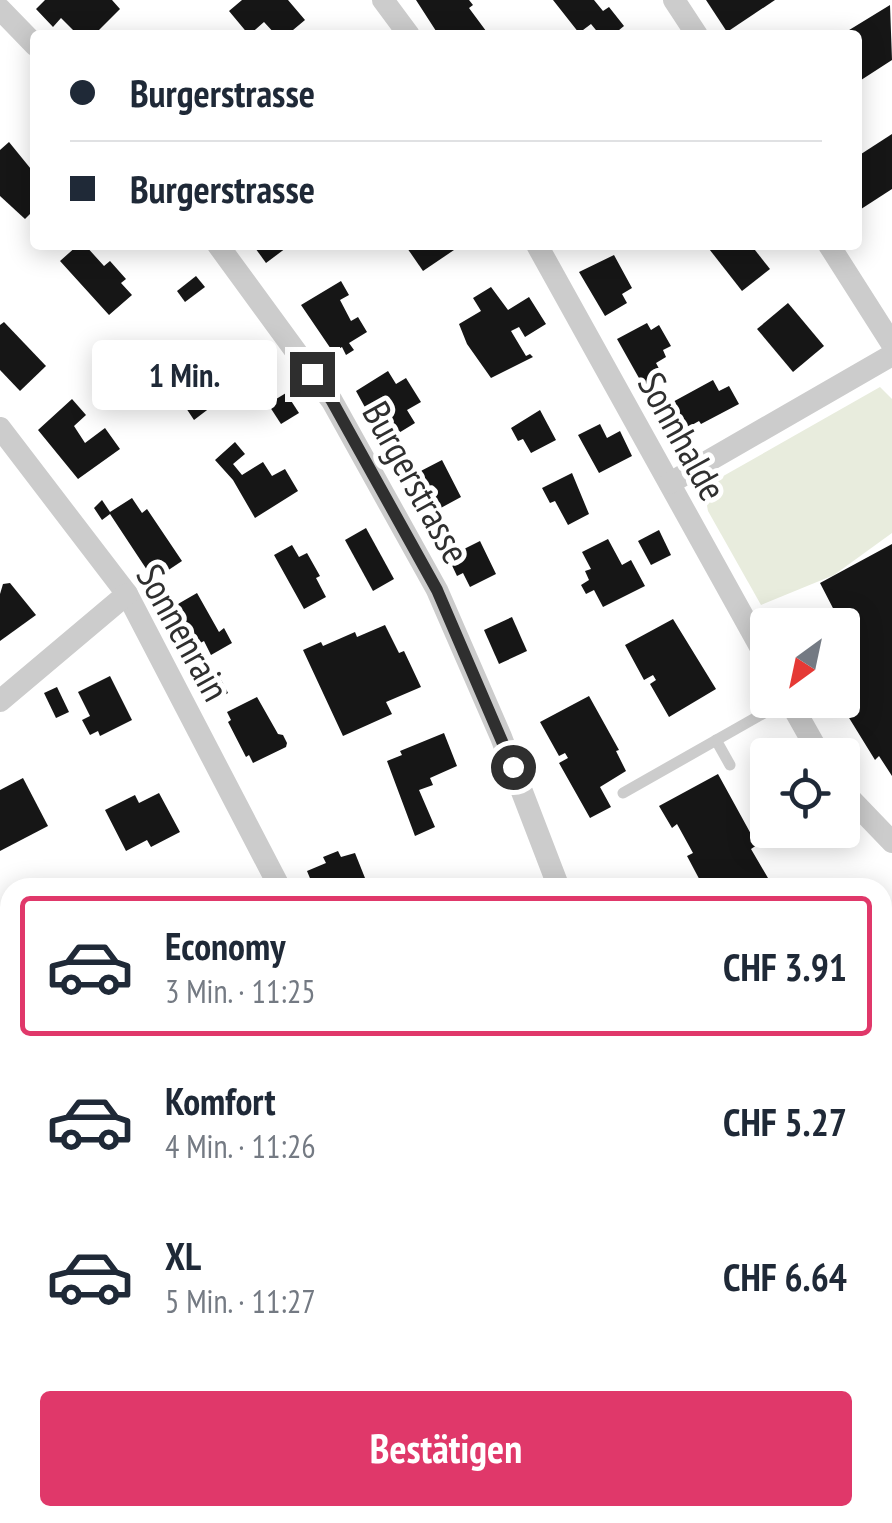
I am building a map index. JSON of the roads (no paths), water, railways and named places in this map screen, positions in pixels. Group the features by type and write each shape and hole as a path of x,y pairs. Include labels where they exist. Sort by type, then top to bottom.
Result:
{"street":[{"path":"383,0 405,30"},
{"path":"674,0 693,30"},
{"path":"0,9 30,40"},
{"name":"Burgerstrasse","path":"222,250 332,401 437,590 502,736 555,878"},
{"name":"Sonnhalde","path":"540,250 750,628"},
{"path":"833,250 892,344"},
{"path":"670,483 892,355"},
{"name":"Sonnenrain","path":"0,428 128,594 275,878"},
{"path":"0,702 128,594"},
{"path":"860,809 892,842"}],"lane":[{"path":"623,793 756,718"},
{"path":"716,740 730,765"}]}
